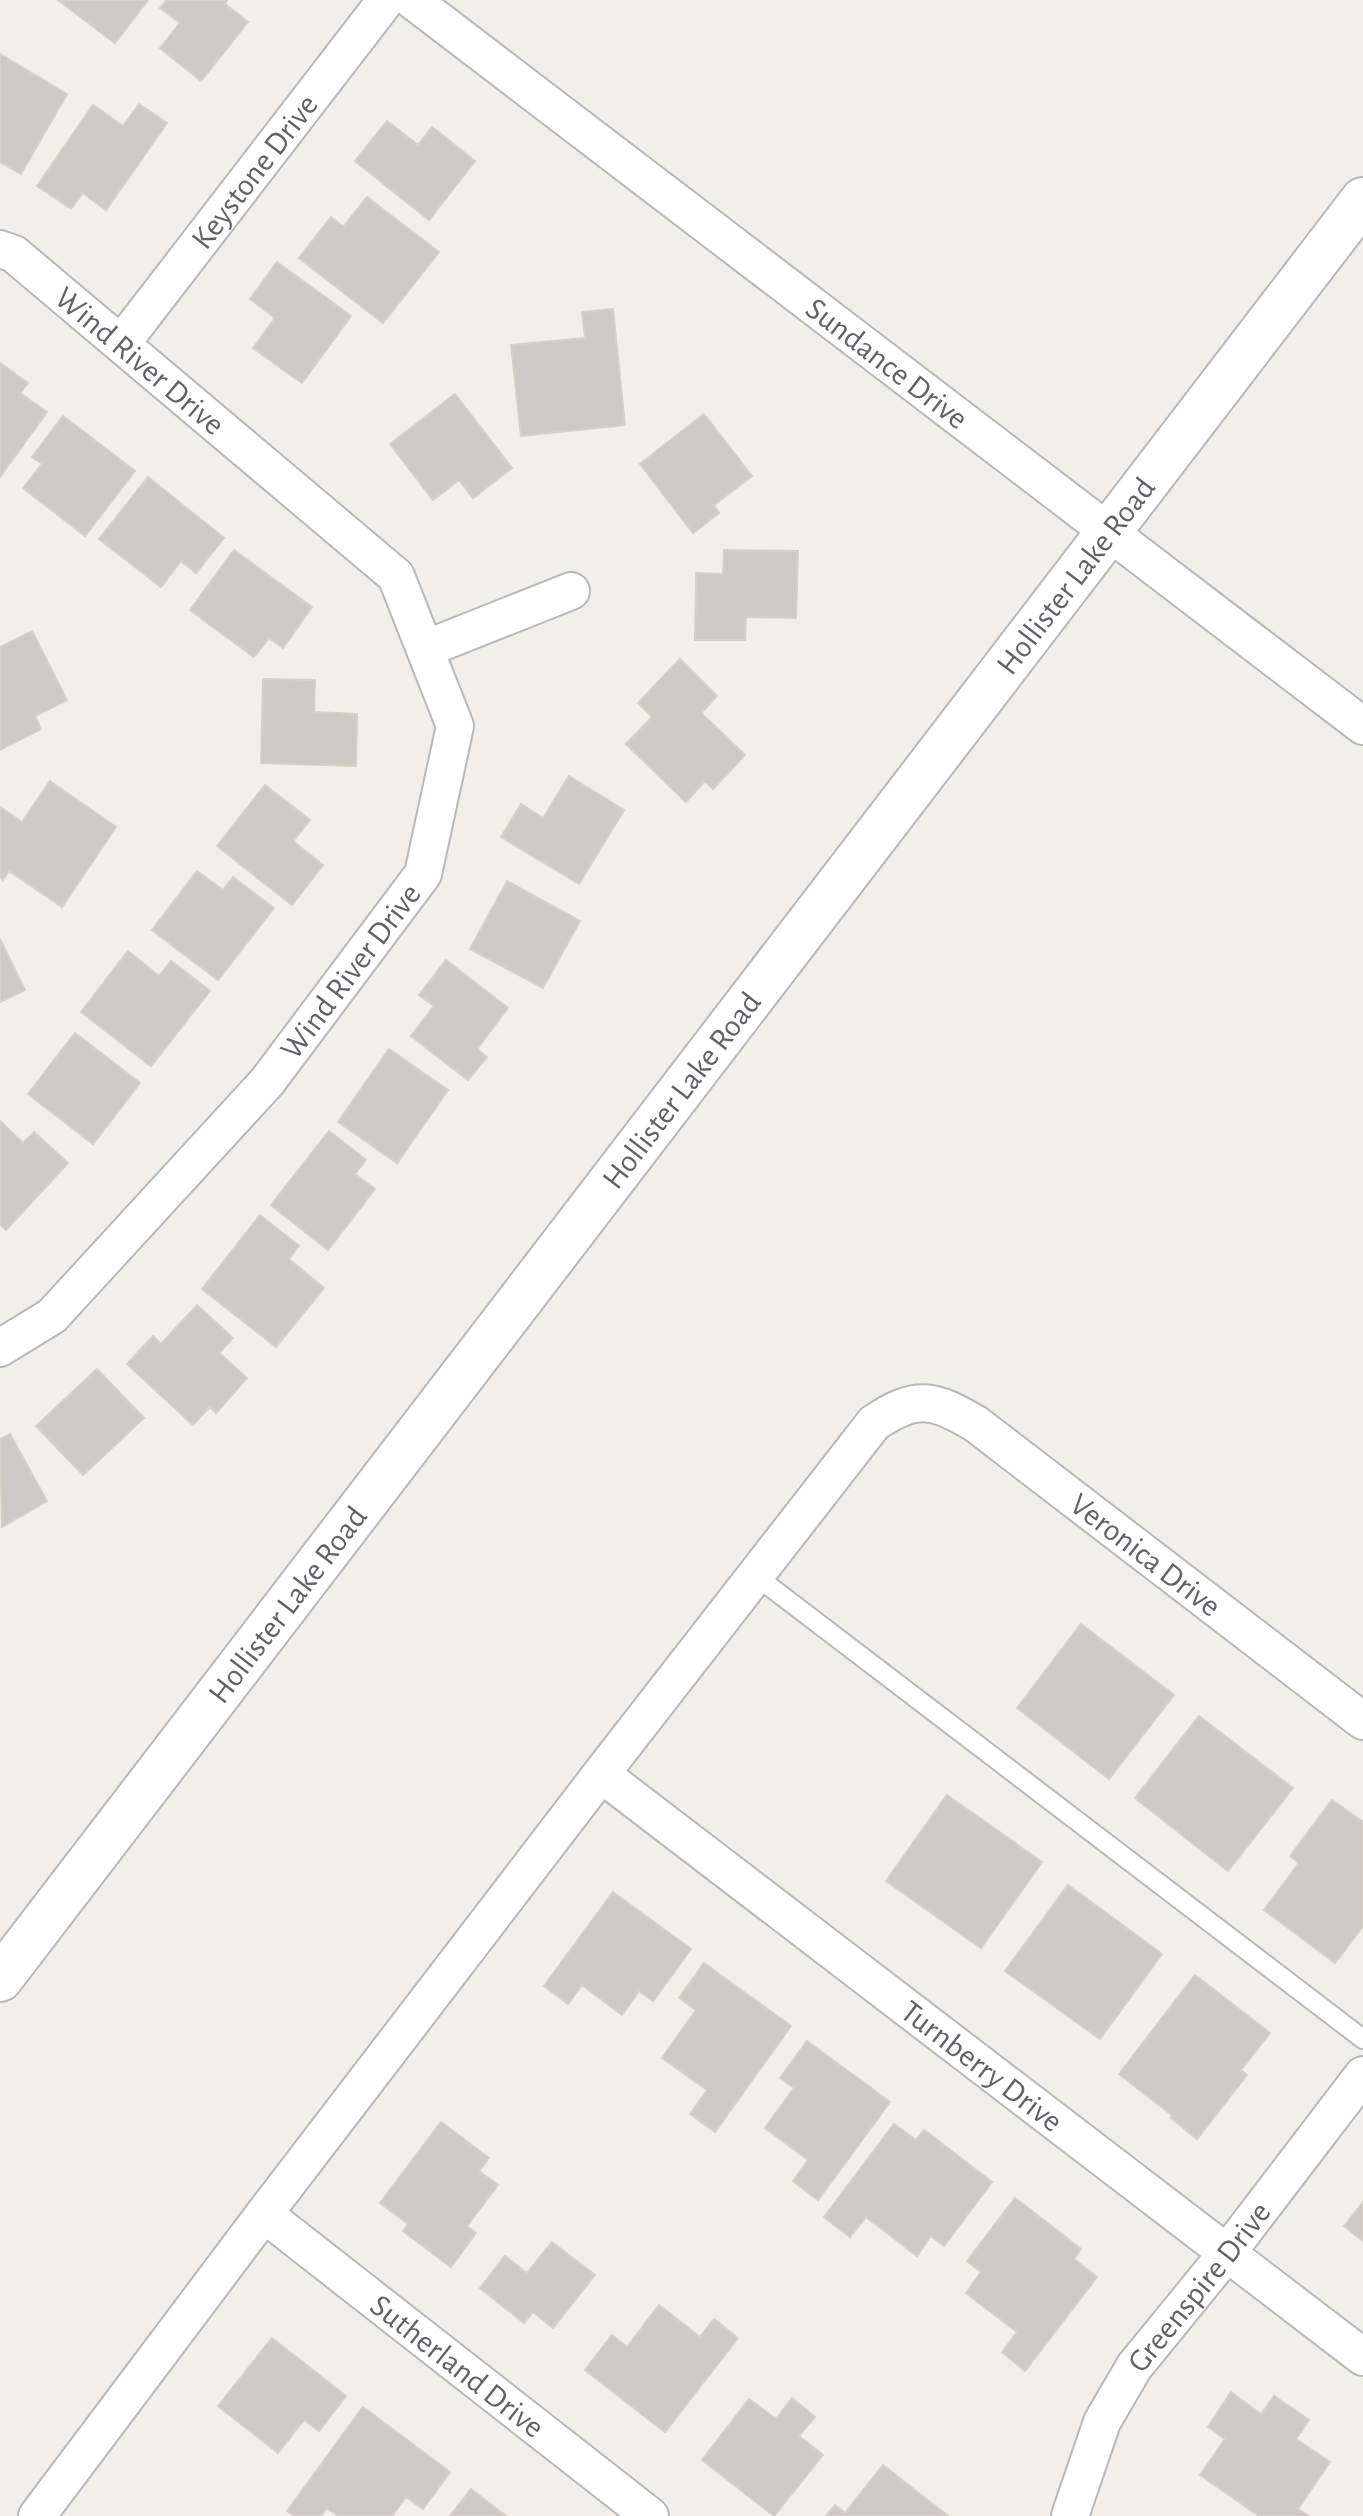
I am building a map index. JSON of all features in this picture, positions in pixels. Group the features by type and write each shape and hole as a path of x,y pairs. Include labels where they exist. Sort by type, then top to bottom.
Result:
{"street":[{"name":"Keystone Drive","path":"121,344 386,0"},
{"name":"Sundance Drive","path":"412,0 1363,726"},
{"name":"Hollister Lake Road","path":"0,1979 1363,200"},
{"name":"Wind River Drive","path":"0,249 14,254 396,576 455,726 423,874 267,1082 52,1316 0,1348"},
{"path":"425,649 571,591"},
{"name":"Veronica Drive","path":"756,1576 874,1423 899,1406 922,1403 949,1409 976,1424 1363,1721"},
{"path":"37,2516 264,2214 756,1576"},
{"name":"Turnberry Drive","path":"601,1774 1363,2357"},
{"name":"Greenspire Drive","path":"1070,2516 1102,2422 1134,2367 1227,2253 1363,2075"},
{"name":"Sutherland Drive","path":"264,2214 650,2516"}],"lane":[{"path":"756,1576 1363,2039"}],"building":[{"path":"58,0 148,0 115,43"},
{"path":"167,0 227,0 225,4 248,22 201,81 160,48 180,23 160,8"},
{"path":"0,54 67,94 21,174 0,162"},
{"path":"139,104 167,123 106,210 83,193 71,209 37,186 93,105 123,126"},
{"path":"387,121 418,145 432,127 475,161 429,220 355,161"},
{"path":"367,197 439,252 383,323 299,258 331,217 343,227"},
{"path":"277,262 351,316 302,383 253,348 275,318 250,299"},
{"path":"613,309 625,425 521,436 511,345 585,338 582,312"},
{"path":"0,363 28,383 20,393 47,412 0,477"},
{"path":"455,394 512,468 473,498 459,480 433,500 390,444"},
{"path":"704,414 752,476 714,505 719,513 693,533 640,464"},
{"path":"63,416 135,471 85,536 23,488 42,464 32,457"},
{"path":"148,477 224,538 196,573 181,561 161,587 99,539"},
{"path":"234,550 312,607 283,648 269,638 254,657 190,610"},
{"path":"724,550 798,551 796,618 746,617 745,640 695,640 696,573 723,574"},
{"path":"32,631 67,700 35,716 41,729 0,750 0,647"},
{"path":"680,659 717,696 701,713 745,755 713,789 705,781 686,802 626,744 652,717 638,703"},
{"path":"263,679 315,680 314,712 357,714 356,766 261,763"},
{"path":"569,776 624,810 579,884 501,837 521,804 543,818"},
{"path":"50,781 116,827 62,907 9,871 3,880 0,877 0,807 22,822"},
{"path":"265,785 310,820 293,841 323,865 292,905 217,846"},
{"path":"197,871 223,890 233,877 274,908 218,980 152,930"},
{"path":"507,881 580,921 543,988 470,949"},
{"path":"0,939 25,990 0,1002"},
{"path":"128,951 159,976 171,961 210,991 151,1066 81,1012"},
{"path":"446,960 508,1008 477,1049 487,1057 468,1080 411,1036 434,1006 419,995"},
{"path":"75,1033 140,1083 93,1144 28,1094"},
{"path":"389,1049 448,1090 397,1163 338,1122"},
{"path":"0,1121 23,1143 34,1132 68,1163 6,1230 0,1224"},
{"path":"329,1131 366,1160 355,1174 375,1189 328,1250 271,1205"},
{"path":"260,1215 299,1246 289,1259 324,1288 276,1347 202,1289"},
{"path":"197,1305 233,1338 219,1353 247,1378 216,1413 210,1407 193,1425 127,1364 153,1336 161,1344"},
{"path":"97,1369 144,1418 83,1475 36,1426"},
{"path":"10,1434 47,1501 2,1527 0,1439"},
{"path":"1081,1624 1174,1695 1109,1779 1017,1708"},
{"path":"1199,1716 1293,1788 1228,1871 1135,1798"},
{"path":"947,1795 1042,1862 981,1948 886,1881"},
{"path":"1332,1800 1363,1822 1363,1926 1335,1963 1264,1910 1299,1863 1290,1856"},
{"path":"1068,1885 1162,1954 1100,2039 1005,1971"},
{"path":"613,1892 691,1949 653,2001 639,1991 622,2015 582,1985 568,2004 544,1986"},
{"path":"704,1963 791,2026 715,2132 690,2114 707,2090 662,2058 696,2010 679,1998"},
{"path":"1195,1975 1270,2033 1241,2070 1247,2075 1197,2139 1119,2074"},
{"path":"807,2041 890,2102 818,2200 793,2181 808,2160 765,2128 794,2088 780,2078"},
{"path":"441,2122 489,2158 479,2171 498,2185 467,2226 476,2233 451,2267 403,2231 408,2224 380,2203"},
{"path":"894,2124 916,2140 924,2130 992,2182 944,2246 931,2236 917,2256 866,2217 850,2237 824,2217"},
{"path":"1015,2198 1081,2249 1074,2259 1097,2277 1025,2371 1002,2352 1017,2332 966,2293 981,2272 967,2261"},
{"path":"1363,2202 1363,2241 1344,2226"},
{"path":"552,2242 595,2275 553,2328 533,2312 524,2323 480,2288 505,2256 527,2273"},
{"path":"659,2305 700,2337 714,2319 738,2338 665,2432 585,2370 612,2335 627,2347"},
{"path":"272,2338 346,2396 319,2431 304,2420 278,2453 218,2406"},
{"path":"1231,2392 1261,2414 1274,2396 1309,2420 1296,2439 1330,2462 1298,2509 1309,2516 1259,2516 1200,2475 1225,2439 1208,2427"},
{"path":"792,2398 815,2417 799,2436 823,2455 774,2516 702,2460 749,2399 776,2419"},
{"path":"363,2407 450,2472 423,2509 406,2497 392,2516 338,2516 327,2508 321,2516 294,2516 287,2511"},
{"path":"883,2465 948,2516 826,2516 835,2505 845,2513"},
{"path":"471,2489 506,2516 450,2516"}]}
